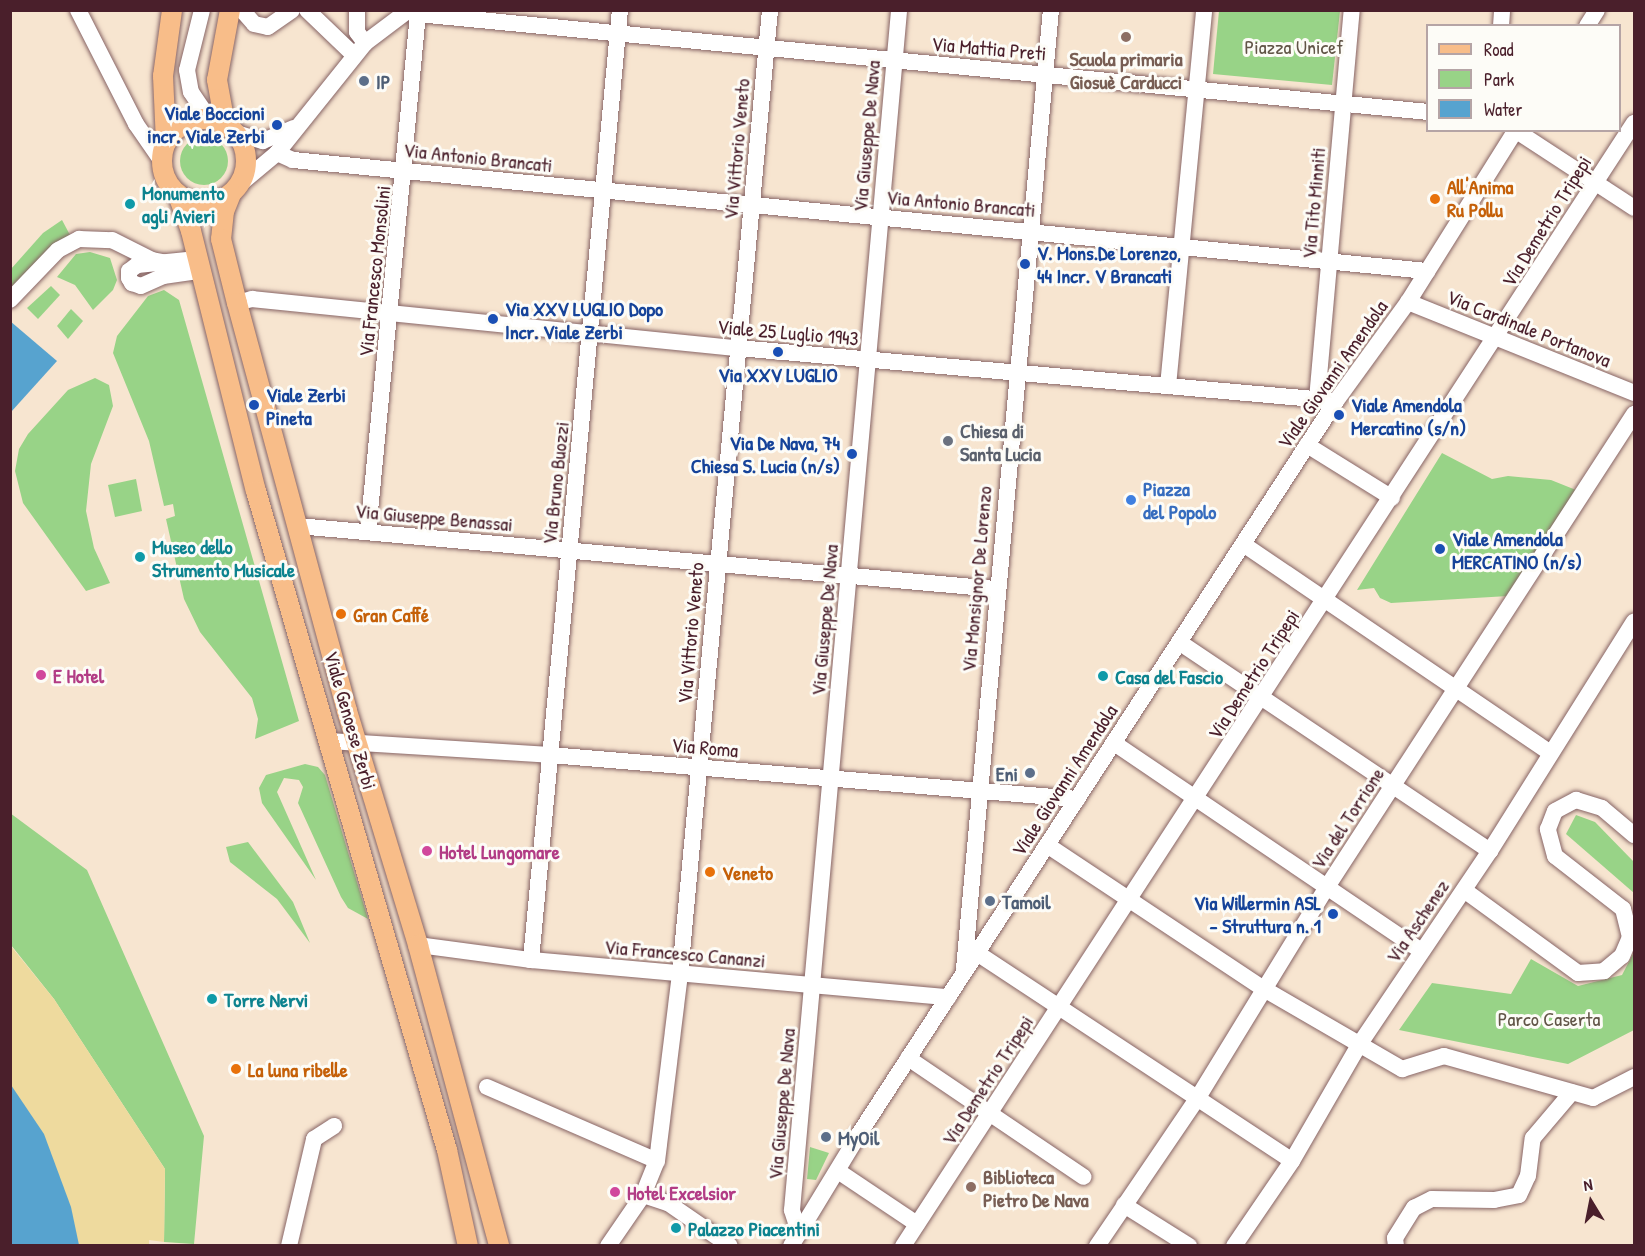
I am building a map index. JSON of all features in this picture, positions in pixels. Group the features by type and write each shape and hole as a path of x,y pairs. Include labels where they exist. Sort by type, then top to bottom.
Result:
{"main road":[{"name":"Viale Genoese Zerbi","path":"172,10 163,76 164,178 178,195 199,265 256,491 447,1150 468,1245"},
{"name":"Viale Genoese Zerbi","path":"230,10 217,80 223,126 246,155 235,190 224,212 221,239 356,742 418,945 499,1245"},
{"path":"163,151 180,126 223,126"},
{"path":"178,195 203,204 235,190"}],"street":[{"path":"78,10 136,124 163,151"},
{"path":"202,10 187,70 191,92 223,126 263,141 299,125"},
{"path":"242,10 254,24 268,27 292,10"},
{"path":"307,10 364,44"},
{"path":"357,10 357,32 364,44"},
{"path":"235,190 277,153 389,10"},
{"name":"Via Bruno Buozzi","path":"531,960 620,10"},
{"name":"Via Vittorio Veneto","path":"608,1245 643,1195 657,1161 680,973 770,10"},
{"name":"Via Giuseppe De Nava","path":"795,1239 792,1210 832,778 865,360 899,10"},
{"name":"Via Monsignor De Lorenzo","path":"964,973 1028,230 1051,10"},
{"path":"1168,386 1204,10"},
{"name":"Via Tito Minniti","path":"1317,399 1352,10"},
{"path":"1588,24 1597,10"},
{"path":"364,44 413,12"},
{"name":"Via Mattia Preti","path":"413,12 1426,112"},
{"name":"Via Francesco Monsolini","path":"369,532 405,170 413,12"},
{"name":"Via Demetrio Tripepi","path":"903,1245 1635,123"},
{"name":"Viale Giovanni Amendola","path":"795,1239 908,1058 1336,401 1408,302 1515,132"},
{"path":"1518,132 1635,208"},
{"name":"Via Antonio Brancati","path":"277,153 293,160 1180,244 1428,271"},
{"path":"10,300 58,250 78,239 111,240 152,260 199,265"},
{"path":"168,263 134,266 129,271 130,281 141,286 163,276 199,265"},
{"name":"Viale 25 Luglio 1943","path":"237,303 252,299 391,315 865,360 1336,401"},
{"name":"Via Cardinale Portanova","path":"1408,302 1498,336 1635,393"},
{"name":"Via del Torrione","path":"1097,1245 1197,1099 1327,887 1635,414"},
{"path":"1307,446 1392,498"},
{"name":"Via Giuseppe Benassai","path":"298,526 849,578 996,589"},
{"path":"1243,544 1551,753"},
{"name":"Via Aschenez","path":"1234,1245 1292,1161 1359,1045 1490,851 1635,621"},
{"path":"1179,642 1490,851"},
{"name":"Via Roma","path":"330,744 356,742 550,755 1077,799"},
{"path":"1114,743 1197,796 1421,951"},
{"path":"1464,890 1578,973 1604,971 1622,956 1630,937 1623,909 1555,856 1548,829 1555,811 1576,800 1602,808 1635,835"},
{"path":"1047,845 1264,989 1402,1069 1444,1056 1593,1098 1635,1077"},
{"name":"Via Francesco Cananzi","path":"418,945 531,960 948,997"},
{"path":"977,953 1292,1161"},
{"path":"908,1058 1084,1177"},
{"path":"487,1087 657,1161"},
{"path":"1396,1245 1395,1238 1414,1208 1432,1199 1494,1200 1519,1195 1528,1176 1533,1138 1572,1092"},
{"path":"289,1245 314,1139 334,1126"},
{"path":"838,1171 917,1224"},
{"path":"643,1195 668,1203 730,1245"},
{"path":"1124,1205 1189,1245"}],"green space":[{"name":"Piazza Unicef","path":"1219,11 1340,11 1332,85 1213,74"},
{"path":"204,137 221,144 228,161 221,178 204,185 187,178 180,161 187,144"},
{"path":"62,220 70,235 11,288 11,269 43,233"},
{"path":"90,252 110,258 117,280 113,290 93,310 75,285 57,277 76,254"},
{"path":"51,286 60,295 38,319 27,308"},
{"path":"164,290 179,300 299,721 255,739 258,719 252,698 200,632 184,599 166,519 175,516 173,504 164,506 149,441 113,353 117,336 148,296"},
{"path":"71,309 83,321 68,339 57,326"},
{"path":"95,378 109,385 113,406 91,464 86,511 94,548 110,583 86,591 23,503 15,471 19,449 28,434 68,390"},
{"path":"1442,453 1492,479 1508,476 1551,480 1576,490 1508,596 1391,603 1380,598 1374,588 1357,590"},
{"path":"136,479 142,511 115,517 108,485"},
{"path":"305,764 318,767 325,775 368,919 348,908 341,897 298,803 303,787 299,780 284,778 277,792 316,880 262,803 259,788 266,775"},
{"path":"10,813 87,870 204,1136 194,1244 164,1242 165,1169 54,999 11,945"},
{"path":"1576,815 1595,822 1634,862 1634,893 1566,834"},
{"path":"248,842 293,902 310,943 277,899 230,862 226,847"},
{"name":"Parco Caserta","path":"1634,952 1634,1030 1568,1064 1399,1030 1432,983 1511,994 1531,959 1578,986 1622,975"},
{"path":"810,1147 829,1153 816,1180 807,1179"}],"sand":[{"path":"10,945 54,999 165,1169 164,1242 149,1240 149,1246 77,1245 11,1090"}],"water":[{"path":"10,321 57,361 11,412 10,412"},
{"path":"11,1085 44,1134 71,1207 79,1245 11,1245"}],"place":[{"name":"Scuola primaria Giosuè Carducci","path":"1126,37"},
{"name":"IP","path":"364,81"},
{"name":"Viale Boccioni incr. Viale Zerbi","path":"277,125"},
{"name":"All'Anima Ru Pollu","path":"1435,199"},
{"name":"Monumento agli Avieri","path":"130,204"},
{"name":"V. Mons.De Lorenzo, 44 Incr. V Brancati","path":"1025,264"},
{"name":"Via XXV LUGLIO Dopo Incr. Viale Zerbi","path":"493,319"},
{"name":"Via XXV LUGLIO","path":"778,352"},
{"name":"Viale Zerbi Pineta","path":"254,405"},
{"name":"Viale Amendola Mercatino (s/n)","path":"1339,415"},
{"name":"Chiesa di Santa Lucia","path":"948,441"},
{"name":"Via De Nava, 74 Chiesa S. Lucia (n/s)","path":"852,454"},
{"name":"Piazza del Popolo","path":"1131,500"},
{"name":"Viale Amendola MERCATINO (n/s)","path":"1440,549"},
{"name":"Museo dello Strumento Musicale","path":"140,557"},
{"name":"Gran Caffé","path":"341,614"},
{"name":"E Hotel","path":"41,675"},
{"name":"Casa del Fascio","path":"1103,676"},
{"name":"Eni","path":"1030,773"},
{"name":"Hotel Lungomare","path":"427,851"},
{"name":"Veneto","path":"710,872"},
{"name":"Tamoil","path":"990,901"},
{"name":"Via Willermin ASL - Struttura n. 1","path":"1333,914"},
{"name":"Torre Nervi","path":"212,999"},
{"name":"La luna ribelle","path":"236,1069"},
{"name":"MyOil","path":"826,1137"},
{"name":"Biblioteca Pietro De Nava","path":"971,1187"},
{"name":"Hotel Excelsior","path":"615,1192"},
{"name":"Palazzo Piacentini","path":"676,1228"}]}
